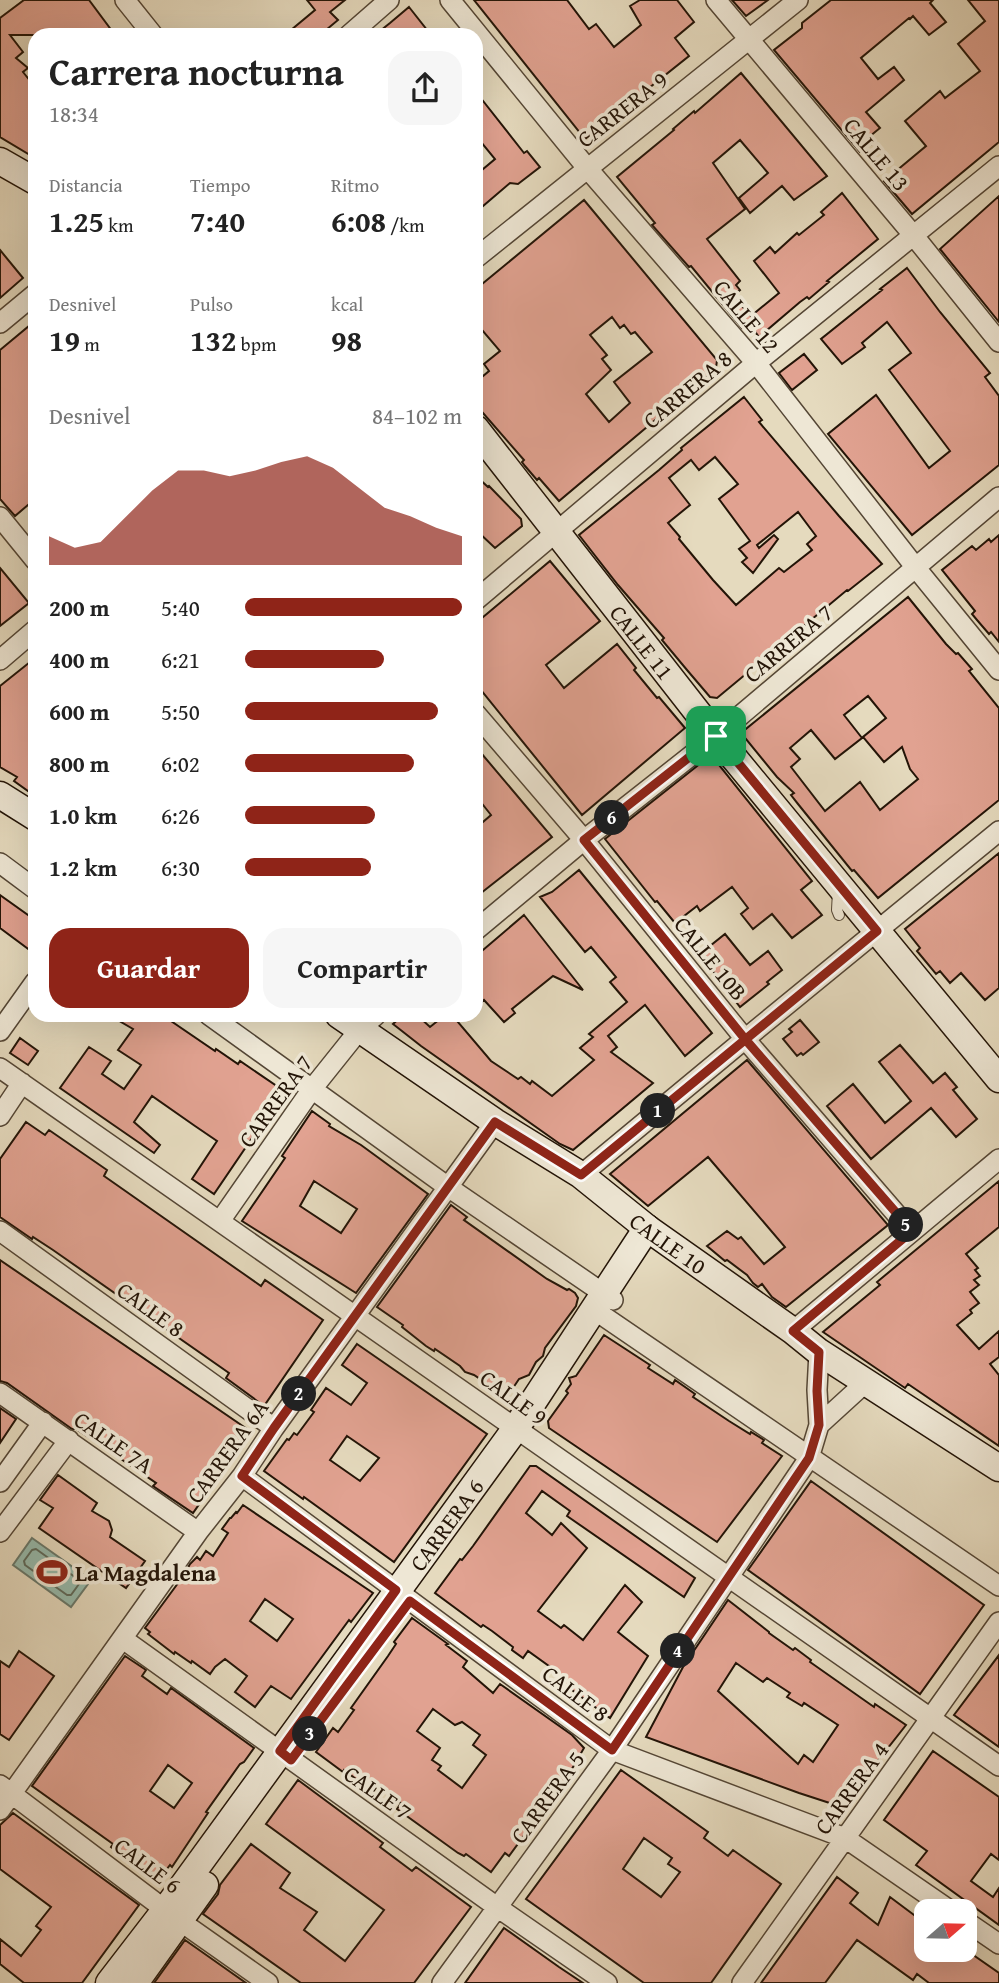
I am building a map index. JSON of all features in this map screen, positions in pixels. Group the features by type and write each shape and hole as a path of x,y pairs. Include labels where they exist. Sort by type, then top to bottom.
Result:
{"main road":[{"path":"0,162 28,177"},
{"name":"CALLE 11","path":"483,438 716,736 839,884 869,928 999,1079"},
{"path":"0,795 28,813"},
{"name":"CALLE 10","path":"361,1022 495,1122 581,1175 653,1233 819,1352 999,1468"},
{"name":"CARRERA 6","path":"135,1983 173,1915 285,1755 522,1433 603,1305 653,1233"},
{"name":"CARRERA 6","path":"109,1983 173,1915"}],"street":[{"path":"125,0 147,28"},
{"path":"357,28 389,0"},
{"name":"CALLE 12","path":"450,0 473,28"},
{"name":"CALLE 13","path":"716,0 999,342"},
{"name":"CARRERA 9","path":"483,252 799,0"},
{"name":"CALLE 12","path":"483,40 587,168 755,363 999,670"},
{"name":"CARRERA 8","path":"483,594 755,363 999,166"},
{"path":"0,323 28,300"},
{"name":"CARRERA 7","path":"483,924 716,736 999,497"},
{"path":"0,517 28,551"},
{"path":"0,660 28,636"},
{"name":"CALLE 10B","path":"483,722 584,840 745,1039 912,1231"},
{"path":"581,1175 745,1039 869,928 999,831"},
{"path":"0,863 28,884"},
{"path":"0,1031 28,992"},
{"path":"219,1022 448,1187 809,1458 999,1586"},
{"name":"CARRERA 7","path":"220,1221 357,1022"},
{"name":"CALLE 9","path":"0,1068 999,1766"},
{"path":"0,1116 22,1083"},
{"name":"CARRERA 6A","path":"0,1810 6,1789 123,1639 495,1122"},
{"path":"793,1331 999,1159"},
{"name":"CALLE 8","path":"0,1230 274,1428"},
{"name":"CARRERA 5","path":"442,1983 612,1750 809,1458 819,1425 819,1352"},
{"path":"819,1425 865,1383"},
{"name":"CALLE 7A","path":"0,1393 198,1532"},
{"path":"0,1482 43,1422"},
{"path":"0,1531 69,1440"},
{"name":"CALLE 8","path":"242,1476 612,1750 845,1838 934,1899"},
{"name":"CARRERA 4","path":"742,1983 999,1622"},
{"name":"CALLE 7","path":"123,1639 607,1983"},
{"name":"CALLE 6","path":"6,1789 268,1983"},
{"path":"977,1929 999,1944"}],"lane":[{"path":"839,884 839,915"}],"water":[{"name":"La Magdalena","path":"32,1538 91,1580 71,1607 13,1565"}],"building":[{"path":"24,0 89,0 110,28 28,28 28,35 10,35 23,52 16,58 28,68 23,72 28,78 28,154 0,137 0,18"},
{"path":"307,0 345,0 330,12 338,20 328,28 293,28 315,10"},
{"path":"474,0 567,0 589,29 596,24 614,47 641,25 630,6 640,0 677,0 694,22 675,38 689,56 585,139"},
{"path":"732,0 768,0 746,16"},
{"path":"831,0 933,0 930,3 946,22 929,35 913,16 861,58 878,79 894,67 904,80 866,112 880,128 869,137 873,143 860,152 774,50"},
{"path":"968,0 999,0 999,142 912,214 884,181 926,146 905,121 940,91 945,98 980,71 958,44 985,21"},
{"path":"409,7 426,28 384,28"},
{"path":"741,73 827,176 794,200 782,186 750,213 739,198 768,173 740,140 713,163 745,209 707,239 740,281 736,285 740,290 733,296 751,316 779,293 754,261 770,247 775,253 797,233 799,235 824,215 821,212 842,193 878,239 809,299 807,297 800,302 759,337 748,322 742,328 691,266 689,267 652,225 655,223 617,177"},
{"path":"483,101 524,153 527,151 540,167 518,184 510,183 483,206 483,169 495,159 483,144"},
{"path":"999,196 999,322 940,249"},
{"path":"584,200 717,360 716,368 559,501 539,478 537,480 522,462 524,460 483,413 483,376 489,371 484,364 500,351 483,331 483,283","holes":["612,317 620,328 624,325 631,334 635,332 652,352 614,382 630,403 609,422 586,394 611,370 602,359 607,355 590,335"]},
{"path":"0,250 23,278 0,298"},
{"path":"907,268 990,373 985,377 999,396 999,465 912,535 828,434 876,395 929,468 950,451 889,370 911,353 887,322 862,343 865,347 842,364 821,339"},
{"path":"28,327 28,505 15,516 0,499 0,350"},
{"path":"804,354 817,370 792,390 779,373"},
{"path":"744,397 762,420 759,422 882,564 717,698 710,697 687,670 579,535 659,470 682,450 681,448","holes":["715,457 738,484 719,499 750,541 739,549 747,558 742,562 753,573 778,539 774,535 759,548 757,545 798,512 816,536 807,544 812,550 784,572 779,568 736,605 668,523 690,505 669,478 691,460 699,470"]},
{"path":"483,482 521,519 522,526 495,548 483,537"},
{"path":"999,535 999,642 972,614 975,611 942,570 972,546 976,550 989,539 991,542"},
{"path":"550,561 600,621 546,665 564,688 617,644 636,668 634,670 685,728 582,815 483,693 483,617"},
{"path":"0,568 28,604 0,626"},
{"path":"908,597 946,644 972,669 969,671 999,708 999,800 878,898 854,870 852,871 791,795 794,793 777,777 741,733","holes":["868,696 886,718 863,737 884,762 902,747 910,769 918,779 880,810 860,782 825,811 791,767 800,759 790,748 811,730 835,759 862,738 844,715"]},
{"path":"28,664 28,791 14,781 17,777 0,767 0,686"},
{"path":"483,755 552,837 483,891 483,822 491,815 483,805"},
{"path":"711,755 812,881 801,890 822,915 792,938 772,914 753,929 741,914 748,908 732,887 700,911 697,906 675,923 605,839"},
{"path":"999,853 999,988 985,1000 961,973 950,983 940,971 936,974 917,951 920,948 905,929"},
{"path":"579,870 712,1033 685,1056 645,1005 621,1025 608,1036 617,1047 611,1052 653,1083 573,1150 560,1144 393,1024 425,1022 430,1027 436,1022 458,1022 491,1061 518,1079 521,1077 530,1084 532,1081 552,1096 594,1060 580,1048 593,1037 589,1034 627,1002 610,982 616,977 591,947 585,952 540,897 552,892"},
{"path":"0,895 28,915 28,949 0,928"},
{"path":"524,915 583,990 553,976 512,1009 515,1013 504,1022 483,1001 483,950"},
{"path":"725,934 750,965 768,951 782,970 740,1007 700,954"},
{"path":"800,1020 819,1042 803,1055 801,1053 797,1056 783,1039 792,1032 789,1029"},
{"path":"121,1022 172,1022 215,1051 216,1049 238,1064 240,1061 284,1091 214,1194 192,1179 217,1141 152,1096 134,1122 160,1145 154,1153 60,1088 89,1047 111,1061 102,1074 124,1089 141,1065 118,1050 133,1029"},
{"path":"20,1038 38,1051 28,1065 10,1053"},
{"path":"900,1045 933,1083 945,1073 957,1087 953,1090 977,1119 956,1137 931,1108 871,1159 827,1106 853,1084 885,1123 911,1101 879,1062"},
{"path":"747,1060 888,1225 786,1307 772,1297 762,1284 758,1287 747,1275 707,1246 727,1231 738,1239 741,1237 764,1264 785,1247 708,1157 648,1206 610,1174"},
{"path":"312,1111 330,1124 329,1126 361,1145 428,1194 356,1293 242,1221 285,1158 282,1156","holes":["314,1181 357,1209 341,1233 300,1206"]},
{"path":"26,1122 45,1135 49,1130 107,1170 104,1176 261,1286 265,1280 323,1320 264,1406 226,1378 229,1373 53,1250 0,1217 0,1159"},
{"path":"999,1181 999,1227 966,1254 978,1268 975,1270 980,1276 974,1280 979,1285 970,1292 979,1303 970,1310 972,1313 957,1325 979,1349 999,1331 999,1357 990,1364 999,1375 999,1446 908,1384 905,1388 823,1332 880,1285 877,1282"},
{"path":"451,1205 467,1217 464,1220 547,1279 575,1293 578,1298 576,1306 545,1348 543,1356 529,1375 519,1379 507,1397 465,1372 435,1349 434,1351 426,1346 402,1327 403,1325 377,1307"},
{"path":"0,1260 250,1431 193,1513 153,1486 156,1483 7,1383 0,1381"},
{"path":"604,1335 650,1365 648,1368 673,1384 675,1380 695,1394 693,1397 750,1434 751,1432 764,1440 762,1443 782,1456 717,1542 549,1428 548,1421 568,1393 566,1391 571,1384 569,1378 576,1376"},
{"path":"357,1344 487,1434 394,1562 264,1471 287,1439 294,1433 297,1435 314,1412 311,1410 326,1388 351,1405 367,1383 342,1365","holes":["347,1436 379,1458 360,1481 330,1460"]},
{"path":"0,1408 16,1419 0,1443"},
{"path":"530,1466 536,1466 695,1578 684,1597 567,1516 570,1511 542,1491 526,1513 552,1535 561,1523 587,1548 538,1611 561,1628 564,1625 583,1640 625,1585 642,1602 618,1632 648,1656 610,1718 557,1679 560,1674 528,1651 523,1658 492,1631 483,1625 481,1627 435,1593 473,1546"},
{"path":"58,1475 97,1503 92,1511 109,1521 112,1530 110,1537 145,1561 126,1588 39,1528 53,1508 40,1500"},
{"path":"811,1481 984,1605 920,1694 748,1570"},
{"path":"243,1505 373,1593 351,1622 349,1620 291,1699 271,1686 255,1707 235,1692 247,1676 225,1659 210,1674 192,1661 191,1663 175,1652 174,1654 148,1634 150,1632 145,1628 190,1564 197,1557 200,1560 206,1551 213,1556 228,1533 222,1529","holes":["265,1599 293,1619 277,1641 250,1621"]},
{"path":"728,1600 769,1633 793,1650 795,1648 811,1660 810,1662 874,1707 875,1704 906,1725 876,1763 874,1762 842,1807 646,1737 683,1667","holes":["736,1663 763,1682 767,1678 790,1693 787,1697 802,1706 804,1703 838,1725 813,1762 804,1755 798,1764 718,1691"]},
{"path":"412,1618 467,1661 463,1667 493,1693 500,1684 572,1735 584,1748 569,1774 509,1856 505,1853 491,1872 466,1854 464,1856 458,1853 397,1809 401,1803 377,1786 373,1792 316,1752 333,1728 338,1732 354,1710 351,1708 396,1644 394,1642","holes":["433,1709 455,1725 462,1722 480,1735 473,1745 486,1755 462,1788 438,1770 441,1766 432,1760 440,1748 417,1731"]},
{"path":"19,1651 54,1676 9,1740 0,1734 0,1661 9,1667"},
{"path":"999,1655 999,1747 954,1715"},
{"path":"125,1656 146,1670 142,1676 167,1694 171,1688 254,1748 206,1812 208,1813 172,1867 170,1865 160,1878 151,1872 149,1875 111,1847 113,1844 32,1786","holes":["168,1765 192,1783 174,1808 150,1791"]},
{"path":"933,1751 999,1797 999,1860 991,1854 971,1881 993,1897 999,1888 999,1925 977,1909 977,1899 963,1899 916,1865 927,1851 884,1820"},
{"path":"621,1770 708,1832 704,1838 728,1856 733,1850 781,1884 711,1983 644,1983 526,1899","holes":["644,1838 672,1858 668,1864 680,1872 661,1897 623,1869"]},
{"path":"298,1780 383,1843 380,1847 412,1871 416,1867 471,1907 414,1983 301,1983 203,1914 218,1894 220,1885 251,1844 290,1873 280,1888 317,1912 304,1930 345,1961 384,1910 266,1824"},
{"path":"13,1813 139,1905 82,1983 24,1983 0,1964 0,1939 21,1956 41,1930 36,1926 51,1907 0,1869 0,1825"},
{"path":"837,1877 858,1893 850,1903 878,1925 890,1897 914,1915 914,1962 977,1962 977,1958 999,1973 999,1983 929,1983 917,1974 913,1980 857,1940 825,1983 761,1983"},
{"path":"504,1928 559,1967 583,1983 465,1983"},
{"path":"185,1940 229,1971 246,1983 154,1983"}],"place":[{"name":"La Magdalena","path":"52,1572"}],"route":[{"path":"716,736 584,840 745,1039 912,1231 793,1331 819,1352 819,1425 809,1458 612,1750 410,1601 291,1760 280,1751 396,1590 242,1476 274,1428 495,1122 581,1175 745,1039 877,931 716,736"}]}
